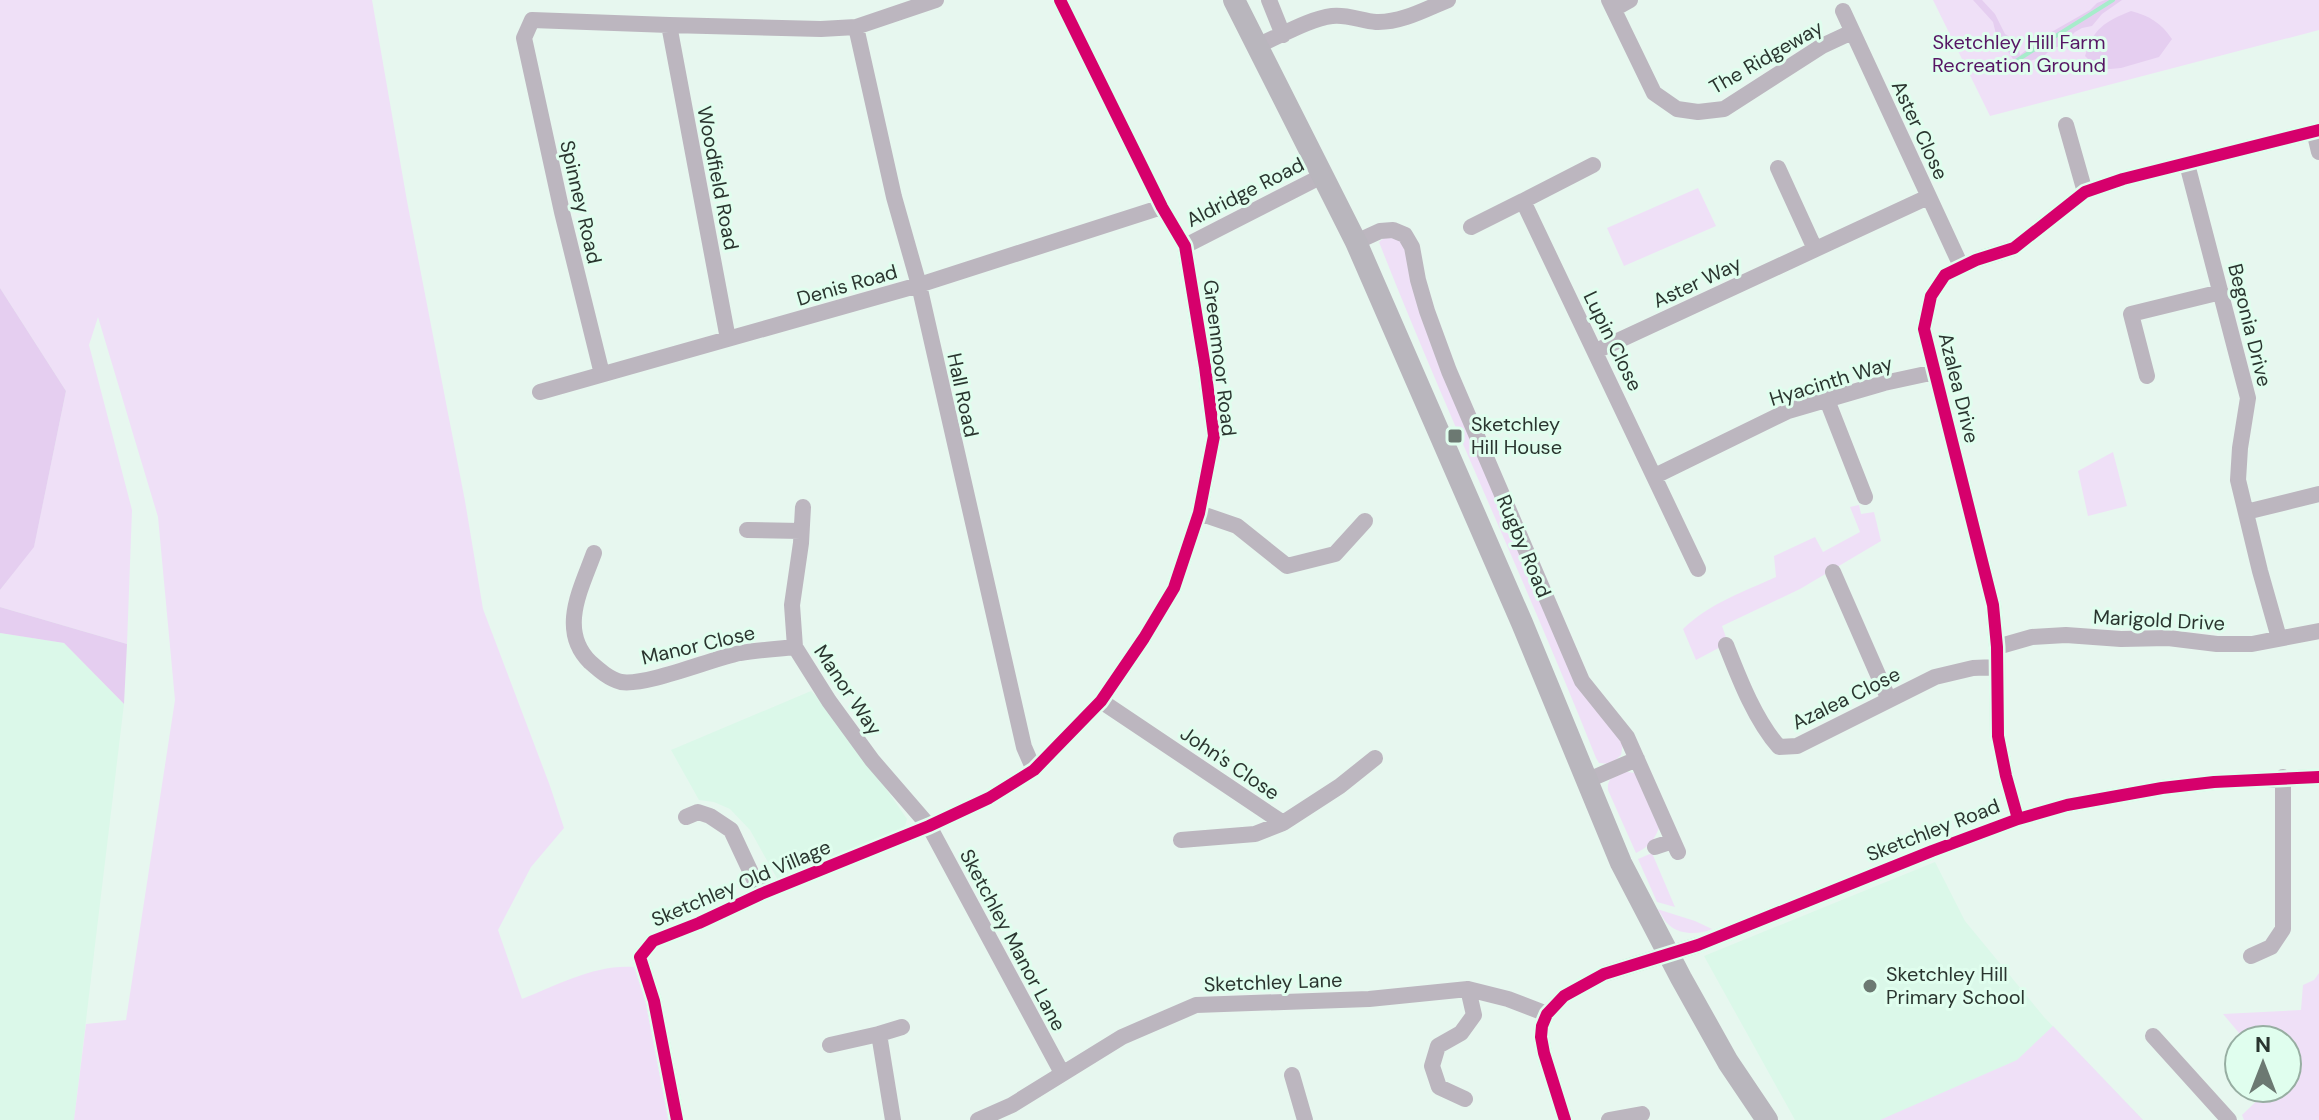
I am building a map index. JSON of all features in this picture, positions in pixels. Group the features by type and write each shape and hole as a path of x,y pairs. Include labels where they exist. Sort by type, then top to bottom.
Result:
{"main road":[{"name":"Rugby Road","path":"1234,0 1356,242 1522,623 1621,863 1728,1062 1767,1120"}],"street":[{"path":"669,25 856,27 936,0"},
{"name":"Greenmoor Road","path":"929,826 989,798 1034,770 1101,701 1174,588 1199,513 1214,436 1185,246 1162,207 1060,0"},
{"path":"1269,0 1283,35"},
{"path":"1256,46 1316,20 1334,16 1388,22 1448,0"},
{"name":"The Ridgeway","path":"1630,0 1612,4 1654,93 1677,109 1698,112 1724,109 1822,46 1852,32"},
{"name":"Aster Close","path":"1843,11 1961,266"},
{"name":"Spinney Road","path":"602,374 524,38 532,20 669,25"},
{"name":"Woodfield Road","path":"669,25 728,339"},
{"name":"Hall Road","path":"856,27 894,197 919,285 1024,747 1034,770"},
{"path":"2066,125 2085,192"},
{"path":"2316,130 2319,152"},
{"name":"Azalea Drive","path":"2018,819 1998,736 1993,605 1924,329 1931,296 1945,275 1961,266 2014,248 2085,192 2123,179 2316,130"},
{"name":"Begonia Drive","path":"2187,164 2248,398 2238,480 2256,559 2279,638"},
{"path":"1471,227 1593,165"},
{"path":"1778,168 1815,249"},
{"name":"Aldridge Road","path":"1185,246 1324,175"},
{"name":"Aster Way","path":"1596,351 1928,197"},
{"name":"Lupin Close","path":"1523,201 1655,476 1682,551 1698,569"},
{"name":"Denis Road","path":"540,392 919,285 1162,207"},
{"name":"Rugby Road","path":"1356,242 1380,231 1393,230 1405,235 1412,247 1427,311 1449,371 1582,681 1627,737 1675,847 1655,847"},
{"path":"2147,376 2131,314 2221,292"},
{"name":"Hyacinth Way","path":"1655,476 1788,411 1884,383 1935,372"},
{"path":"1827,400 1865,497"},
{"path":"2246,512 2319,494"},
{"name":"Manor Way","path":"803,507 792,605 795,647 872,760 929,826"},
{"path":"1199,513 1237,526 1287,566 1335,554 1365,521"},
{"path":"747,530 801,531"},
{"name":"Manor Close","path":"594,553 575,606 573,623 585,656 601,673 621,682 648,679 739,653 795,647"},
{"path":"1833,572 1889,700"},
{"name":"Marigold Drive","path":"1997,647 2032,637 2066,635 2252,644 2319,631"},
{"name":"Azalea Close","path":"1726,645 1739,678 1769,735 1779,747 1797,746 1935,677 1973,668 1996,667"},
{"name":"John's Close","path":"1101,701 1283,823 1340,786 1375,758"},
{"path":"1586,781 1637,759"},
{"path":"2251,956 2271,947 2283,929 2283,777"},
{"name":"Sketchley Road","path":"1547,1014 1564,996 1604,974 1698,945 2018,819 2124,794 2214,782 2319,777"},
{"path":"686,817 698,812 731,830 761,894"},
{"path":"1181,840 1255,834 1283,823"},
{"name":"Sketchley Old Village","path":"677,1120 654,1001 640,957 653,941 929,826"},
{"name":"Sketchley Manor Lane","path":"929,826 1062,1073"},
{"path":"1465,1099 1439,1087 1432,1066 1438,1046 1461,1033 1474,1015 1468,989"},
{"name":"Sketchley Lane","path":"978,1120 1012,1105 1122,1037 1196,1005 1369,999 1468,989 1508,999 1547,1014"},
{"path":"1547,1014 1541,1037 1565,1120"},
{"path":"830,1045 902,1027"},
{"path":"879,1034 893,1120"},
{"path":"2153,1036 2229,1120"},
{"path":"1292,1075 1305,1120"},
{"path":"1609,1120 1642,1114"}],"shaded area":[{"path":"0,633 64,643 124,704 74,1120 0,1120"},
{"path":"811,691 834,713 907,819 905,826 839,860 779,882 750,830 730,809 699,800 671,750"},
{"name":"Sketchley Hill Primary School","path":"1935,862 1965,921 2044,1017 2143,1120 1795,1120 1704,956"}],"green space":[{"path":"0,0 372,0 483,609 564,828 531,867 498,930 522,999 591,972 634,967 648,999 670,1120 74,1120 86,1024 126,1020 175,700 158,517 98,317 89,345 132,510 127,644 0,607 0,590 34,546 66,391 0,288"},
{"name":"Sketchley Hill Farm Recreation Ground","path":"1933,0 2319,0 2319,30 1990,116"},
{"path":"1973,0 1982,0 1995,14 2020,55 2097,3 2122,0 2102,14 2092,26 2075,32 2063,45 2051,49 2043,57 2023,63 2012,73 2003,73 2001,66 2013,59 1996,34 1993,22"},
{"path":"2131,11 2154,21 2172,39 2159,57 2121,68 2099,70 2085,56 2092,39 2107,23"},
{"path":"1698,188 1716,226 1624,266 1607,228"},
{"path":"1385,237 1401,237 1577,674 1623,743 1621,755 1611,764 1599,763 1596,758 1405,307 1379,242"},
{"path":"0,288 66,391 34,547 0,590"},
{"path":"2113,452 2127,506 2088,516 2078,471"},
{"path":"1859,505 1861,514 1874,512 1881,541 1800,589 1722,626 1728,643 1696,660 1683,629 1716,605 1776,577 1774,556 1815,537 1823,552 1860,532 1850,507"},
{"path":"0,607 127,644 124,704 64,643 0,633"},
{"path":"1620,771 1635,773 1659,828 1650,843 1636,853 1608,790 1609,781"},
{"path":"1652,853 1675,907 1657,902 1638,859"},
{"path":"1657,909 1712,929 1696,933 1679,931 1667,923"},
{"path":"2319,973 2319,1120 2244,1120 2242,1115 2253,1104 2303,1104 2303,1024 2231,1024 2223,1014 2301,1010 2303,985 2314,980"},
{"path":"2053,1026 2143,1120 1880,1120 2017,1060"}],"waterway":[{"path":"2008,66 2113,0"}],"cycle path":[{"path":"677,1120 654,1001 640,957 653,941 929,826 989,798 1034,770 1101,701 1174,588 1199,513 1214,436 1185,246 1162,207 1060,0"},
{"path":"2018,819 1998,736 1993,605 1924,329 1931,296 1945,275 1976,260 2014,248 2085,192 2123,179 2319,130"},
{"path":"1565,1120 1544,1053 1542,1026 1547,1014 1564,996 1604,974 1698,945 1932,851 2018,819 2067,805 2214,782 2319,777"}],"place":[{"name":"Sketchley Hill House","path":"1455,436"},
{"name":"Sketchley Hill Primary School","path":"1870,986"}]}
